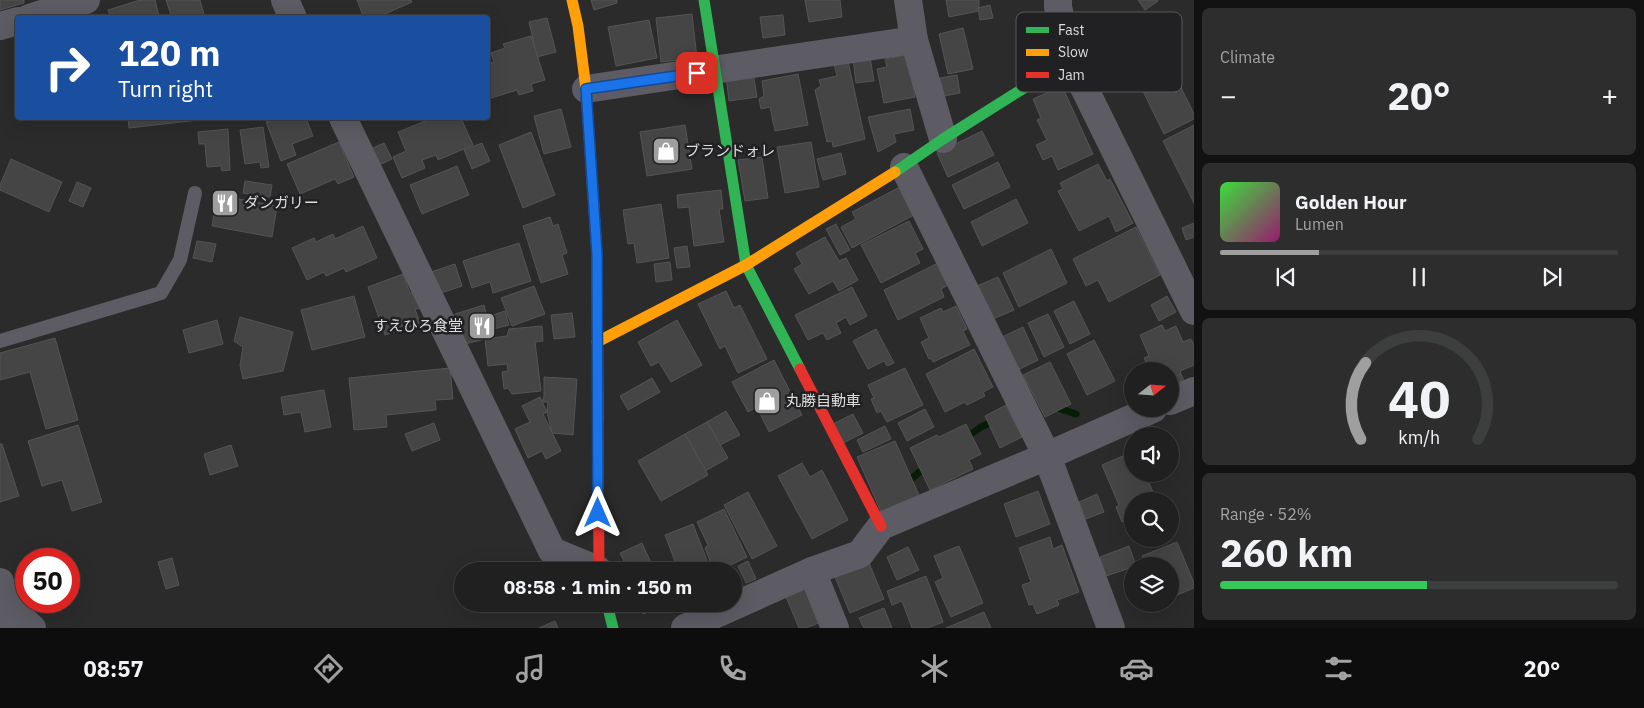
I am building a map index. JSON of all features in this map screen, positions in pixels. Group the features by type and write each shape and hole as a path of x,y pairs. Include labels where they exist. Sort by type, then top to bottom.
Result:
{"street":[{"path":"38,15 86,0"},
{"path":"285,0 292,15"},
{"path":"572,0 578,26 586,89 597,254 598,562"},
{"path":"704,0 746,265 880,526"},
{"path":"908,0 914,40 943,139"},
{"path":"0,26 15,22"},
{"path":"586,89 914,40"},
{"path":"597,342 746,265 904,167 943,139 1018,92"},
{"path":"1086,92 1194,311"},
{"path":"344,120 552,551 579,562"},
{"path":"904,167 1047,456 1111,628"},
{"path":"1179,397 1194,391"},
{"path":"685,628 812,572 860,554 880,526 1133,418"},
{"path":"812,572 835,628"},
{"path":"4,604 32,628"},
{"path":"609,612 613,628"}],"lane":[{"path":"0,341 161,293 180,260 195,193"}],"building":[{"path":"0,0 24,0 24,3 0,10"},
{"path":"140,0 155,0 159,15 110,15 108,10"},
{"path":"166,0 200,0 204,15 171,15"},
{"path":"357,0 411,0 412,2 383,15 363,15"},
{"path":"591,0 617,0 617,3 594,10"},
{"path":"805,0 840,0 842,17 809,22"},
{"path":"946,0 979,0 979,11 949,17"},
{"path":"1138,0 1157,0 1158,1 1145,10"},
{"path":"990,5 993,18 980,20 978,8"},
{"path":"692,14 697,58 661,62 656,18"},
{"path":"783,15 785,35 763,38 760,17"},
{"path":"547,18 556,52 537,57 529,22"},
{"path":"649,20 657,58 616,66 608,27"},
{"path":"963,28 973,69 948,74 939,34"},
{"path":"531,36 545,80 531,84 533,91 519,95 517,90 490,98 490,63 494,62 491,53 505,48 503,44"},
{"path":"907,55 915,97 884,103 877,69 887,67 885,59"},
{"path":"870,57 874,81 856,83 853,59"},
{"path":"848,61 865,139 833,147 832,141 827,142 815,90 821,86 819,80 837,76 834,64"},
{"path":"753,72 757,97 729,101 726,76"},
{"path":"798,74 808,125 775,131 770,107 761,109 759,99 764,96 762,81"},
{"path":"957,75 960,93 944,96 940,78"},
{"path":"1182,89 1194,114 1194,119 1164,134 1143,92 1182,92"},
{"path":"1049,92 1065,92 1093,154 1058,170 1052,156 1043,160 1036,145 1047,140 1037,120 1041,118 1033,99"},
{"path":"561,109 571,147 544,154 534,116"},
{"path":"910,109 914,130 894,134 896,142 878,152 868,117"},
{"path":"128,120 199,120 129,128"},
{"path":"272,120 307,120 313,136 292,144 296,155 281,161 266,122"},
{"path":"428,120 462,120 473,145 438,160 436,155 422,160 425,168 402,178 393,157 406,151 398,132"},
{"name":"ブランドォレ","path":"685,125 692,169 647,176 640,132"},
{"path":"1194,125 1194,203 1163,141"},
{"path":"263,127 269,167 261,168 260,162 245,164 240,130"},
{"path":"228,129 230,170 222,171 221,166 207,167 205,144 199,144 198,132"},
{"path":"982,131 994,155 948,177 937,153"},
{"path":"531,132 555,195 523,208 499,145"},
{"path":"339,142 354,177 338,184 335,179 300,194 287,164"},
{"path":"811,142 819,187 785,193 777,147"},
{"path":"384,143 392,159 377,166 369,150"},
{"path":"482,143 490,161 472,169 464,150"},
{"path":"841,153 846,174 823,180 817,159"},
{"path":"762,157 768,198 745,201 738,160"},
{"path":"11,159 62,182 49,212 0,190 0,185"},
{"path":"998,162 1010,187 964,209 952,185"},
{"path":"1098,164 1107,181 1110,179 1133,223 1116,232 1109,216 1079,231 1058,191 1063,189 1060,183"},
{"path":"457,166 469,195 422,214 410,185"},
{"path":"245,181 272,185 270,197 243,193"},
{"path":"77,182 91,188 83,207 69,201"},
{"path":"900,187 914,215 852,248 841,227 856,219 852,212"},
{"path":"721,190 723,209 719,209 724,242 694,246 689,207 678,208 677,195"},
{"path":"217,195 277,206 272,237 212,226"},
{"path":"1016,199 1028,223 982,246 971,222"},
{"path":"661,204 669,258 637,263 634,243 628,244 623,210"},
{"path":"550,217 553,226 558,224 567,253 562,255 568,274 541,283 523,226"},
{"path":"909,221 923,249 915,253 920,263 881,283 861,245"},
{"path":"1194,223 1194,237 1186,240 1182,228"},
{"path":"836,224 850,250 840,255 826,229"},
{"path":"363,226 377,258 346,272 344,268 326,276 324,272 307,280 292,248 314,238 316,242 333,234 335,239"},
{"path":"1136,227 1160,275 1109,302 1098,280 1086,286 1073,259"},
{"path":"825,237 839,261 846,258 858,280 839,291 833,281 809,294 794,269 802,264 796,253"},
{"path":"197,241 216,244 212,262 193,258"},
{"path":"519,243 531,281 493,293 490,282 472,288 463,261"},
{"path":"687,246 690,267 677,268 674,248"},
{"path":"1051,249 1067,283 1019,307 1003,273"},
{"path":"670,262 672,280 656,282 654,264"},
{"path":"938,263 948,285 941,289 944,297 898,320 884,290"},
{"path":"455,264 462,286 438,294 431,272"},
{"path":"403,274 410,293 415,292 421,308 415,309 420,323 385,335 368,287"},
{"path":"998,277 1014,310 993,319 977,286"},
{"path":"534,286 545,314 512,326 501,298"},
{"path":"852,287 867,316 850,325 846,317 836,323 841,333 827,340 823,333 808,340 795,315"},
{"path":"726,291 734,308 740,305 767,359 738,373 725,346 720,349 698,304"},
{"path":"354,296 365,337 312,350 301,310"},
{"path":"1167,296 1176,312 1159,321 1151,305"},
{"path":"1074,301 1090,334 1070,344 1054,311"},
{"name":"すえひろ食堂","path":"484,305 487,317 505,311 509,325 486,331 488,337 485,339 461,345 456,330 459,326 455,314"},
{"path":"956,306 967,329 963,331 970,345 933,362 931,358 929,359 921,342 929,338 920,318 941,308 943,312"},
{"path":"572,313 575,337 554,339 551,315"},
{"path":"1048,314 1064,347 1044,357 1028,323"},
{"path":"240,317 293,332 283,371 243,379 240,365 243,347 234,341"},
{"path":"217,320 223,344 189,353 183,330"},
{"path":"677,320 702,365 671,382 659,362 651,366 638,342"},
{"path":"1162,325 1165,331 1176,326 1183,342 1191,339 1194,345 1194,365 1180,371 1181,374 1179,375 1179,362 1146,362 1144,358 1149,356 1140,335"},
{"path":"542,326 543,341 535,342 541,391 512,394 508,388 504,389 502,372 508,371 507,364 488,366 485,339 507,336 509,329"},
{"path":"1023,327 1038,360 1018,370 1002,337"},
{"path":"876,329 894,363 887,366 884,361 868,369 853,341"},
{"path":"55,338 78,420 46,429 30,372 0,380 0,353"},
{"path":"1094,340 1115,381 1087,395 1067,354"},
{"path":"974,349 993,387 983,392 985,396 967,405 965,402 945,412 926,374"},
{"path":"774,360 802,415 769,432 757,407 748,412 732,382"},
{"path":"1050,362 1071,404 1045,417 1023,375"},
{"path":"450,368 453,399 435,400 436,410 386,415 387,427 354,430 349,378"},
{"path":"905,368 923,405 887,422 881,411 877,413 871,399 874,398 868,385"},
{"path":"1181,374 1185,383 1179,386 1179,375"},
{"path":"544,377 577,379 573,435 552,433 547,412 548,402 542,402 544,397"},
{"path":"652,378 660,392 628,410 620,396"},
{"path":"324,390 331,427 305,432 301,412 284,415 281,397"},
{"path":"540,397 547,412 543,414 561,451 546,459 542,451 528,458 515,429 530,422 522,406"},
{"path":"1006,405 1022,437 1000,448 985,416"},
{"path":"925,409 934,427 907,441 898,423"},
{"path":"726,411 740,435 720,445 707,422"},
{"path":"853,414 863,433 843,443 833,424"},
{"path":"707,422 728,458 705,471 685,434"},
{"path":"434,423 440,440 412,451 405,434"},
{"path":"966,424 981,454 969,460 973,469 930,490 910,448"},
{"path":"78,425 102,502 72,511 62,480 42,486 28,441"},
{"path":"885,426 891,439 863,452 857,440"},
{"path":"685,434 708,475 661,501 638,461"},
{"path":"895,441 919,495 881,512 857,457"},
{"path":"0,444 2,444 19,496 0,502"},
{"path":"231,445 238,466 210,475 204,454"},
{"path":"1124,455 1124,482 1149,482 1153,492 1124,492 1124,521 1122,522 1116,507 1119,505 1102,465"},
{"path":"802,463 810,477 822,470 848,520 812,539 778,476"},
{"path":"1038,491 1050,524 1016,537 1004,504"},
{"path":"748,492 777,546 752,559 724,505"},
{"path":"1097,494 1104,512 1086,519 1079,502"},
{"path":"724,509 747,557 737,562 710,562 705,548 708,545 697,522"},
{"path":"693,524 708,562 675,562 665,535"},
{"path":"1050,537 1053,549 1062,545 1079,592 1057,600 1059,605 1037,614 1033,604 1029,605 1022,585 1031,582 1019,548"},
{"path":"642,543 651,562 624,562 620,553"},
{"path":"959,546 983,603 951,617 935,582 943,578 934,556"},
{"path":"908,547 919,570 897,580 887,557"},
{"path":"1129,547 1133,557 1124,557 1124,570 1106,576 1100,557"},
{"path":"1164,547 1179,547 1194,583 1194,588 1179,594 1179,557 1142,556"},
{"path":"172,558 179,585 166,589 158,562"},
{"path":"748,561 756,579 746,583 742,574 742,564"},
{"path":"869,563 884,599 850,613 835,577"},
{"path":"926,576 943,622 928,628 912,628 902,601 892,605 887,591"},
{"path":"807,588 821,622 806,628 799,628 786,597"},
{"path":"884,608 892,628 864,628 859,618"},
{"path":"984,612 991,628 946,628"},
{"path":"555,621 558,628 539,628"}],"waterway":[{"path":"1055,407 1076,414"},
{"path":"964,439 981,427 996,420"},
{"path":"905,484 927,466"}],"traffic: fast":[{"path":"704,0 746,265 800,369"},
{"path":"895,172 1018,92"},
{"path":"609,612 613,628"}],"traffic: slow":[{"path":"572,0 578,26 586,89 597,254 598,421"},
{"path":"597,342 746,265 895,172"}],"traffic: jam":[{"path":"800,369 881,526"},
{"path":"598,421 599,562"}],"place":[{"name":"ブランドォレ","path":"666,151"},
{"name":"ダンガリー","path":"225,203"},
{"name":"すえひろ食堂","path":"482,326"},
{"name":"丸勝自動車","path":"767,401"}],"route":[{"path":"598,513 597,254 586,89 697,73"}]}
